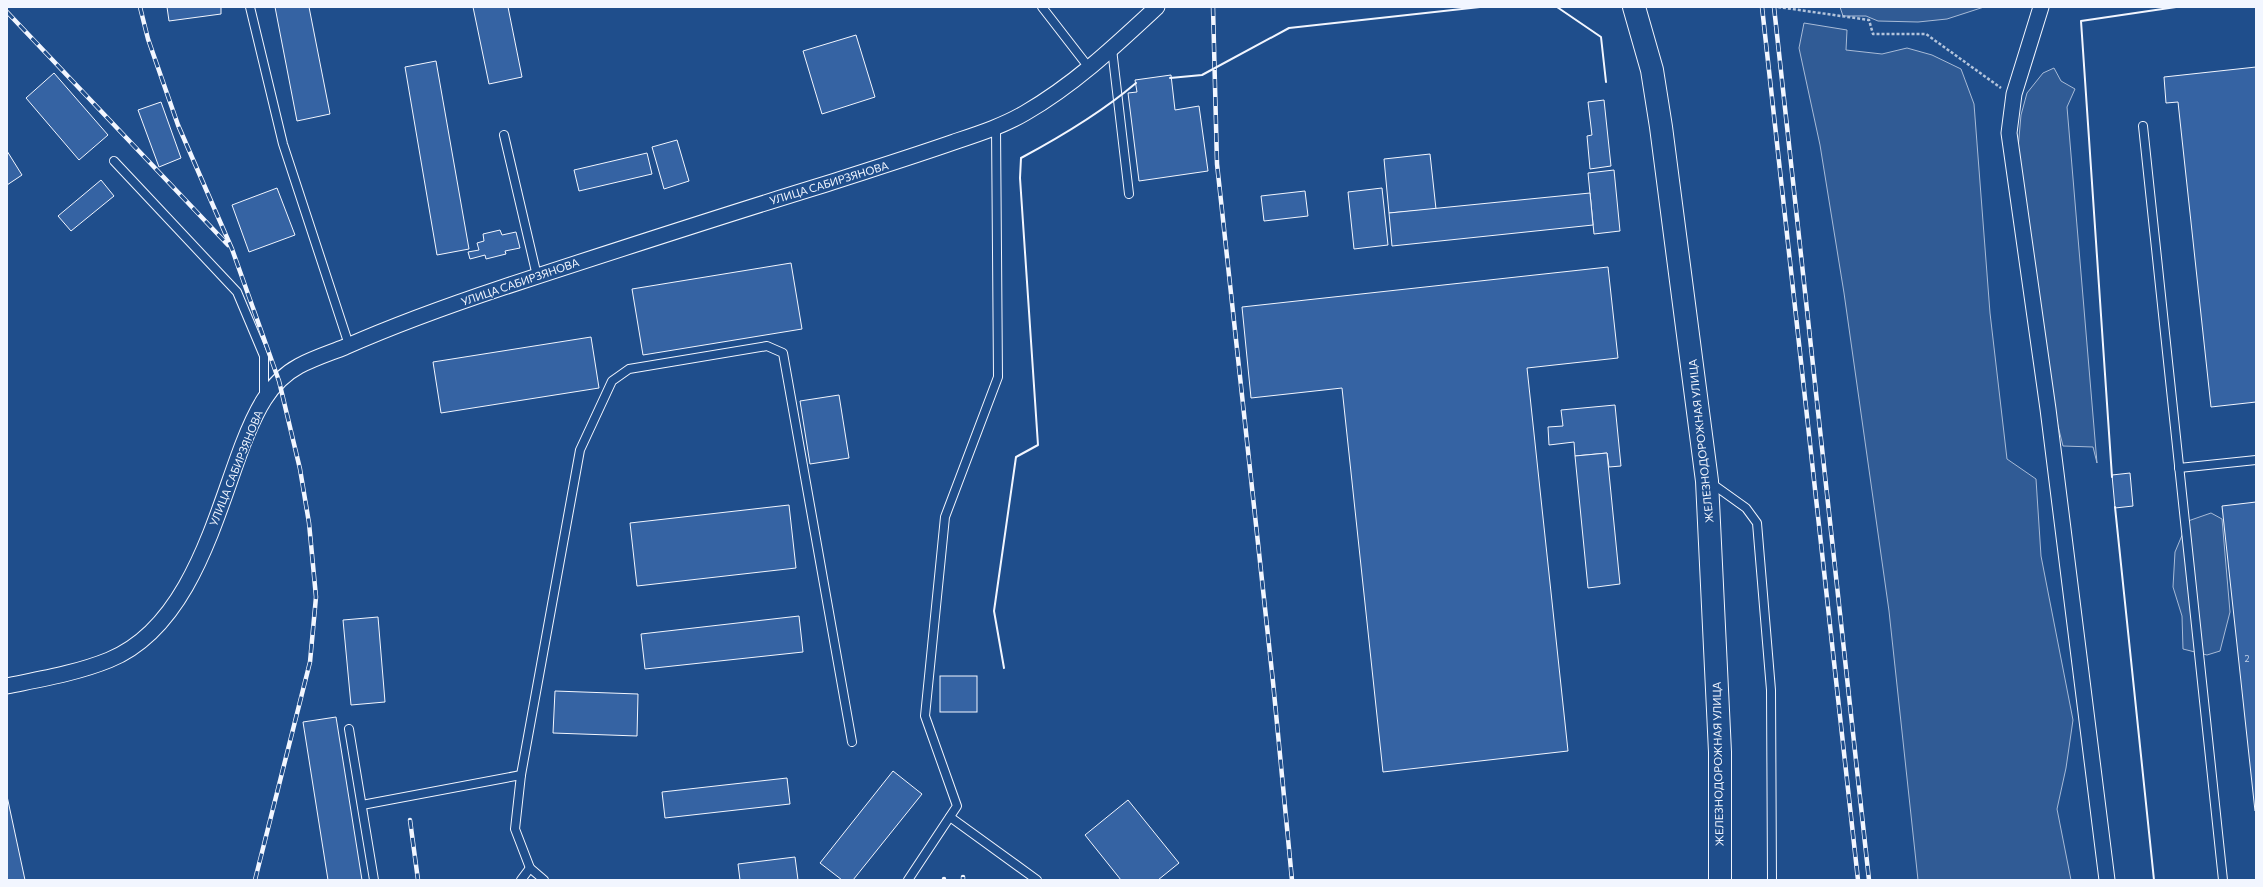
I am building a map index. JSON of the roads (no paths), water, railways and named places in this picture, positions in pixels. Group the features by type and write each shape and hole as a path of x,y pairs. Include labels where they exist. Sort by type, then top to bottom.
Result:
{"main road":[{"name":"ЖЕЛЕЗНОДОРОЖНАЯ УЛИЦА","path":"1634,7 1652,70 1661,127 1707,481 1720,752 1720,880"}],"street":[{"name":"УЛИЦА САБИРЗЯНОВА","path":"7,686 75,672 113,659 145,637 173,607 198,565 246,438 264,399 279,380 299,366 383,330 537,276 657,236 911,157 996,127 1022,115 1090,69 1157,7"},
{"path":"2041,7 2014,94 2009,133 2048,409 2107,880"}],"lane":[{"path":"250,7 283,144 349,345"},
{"path":"1042,7 1090,69"},
{"path":"1112,49 1129,194"},
{"path":"2143,126 2223,880"},
{"path":"908,880 957,806 925,716 945,517 998,377 996,127"},
{"path":"504,135 537,276"},
{"path":"114,161 237,292 264,356 264,399"},
{"path":"544,880 530,868 515,829 521,775 580,450 612,381 629,369 767,346 783,353 852,742"},
{"path":"2179,468 2256,460"},
{"path":"1707,481 1746,508 1757,523 1771,690 1772,880"},
{"path":"349,729 374,880"},
{"path":"362,805 521,775"},
{"path":"950,817 1037,880"},
{"path":"521,880 530,868"}],"railway":[{"path":"140,7 148,39 178,125 232,249 279,381 300,469 309,523 316,597 310,662 255,880"},
{"path":"1213,7 1217,164 1273,682 1292,880"},
{"path":"1762,7 1858,880"},
{"path":"1774,7 1869,880"},
{"path":"7,12 228,245"},
{"path":"410,820 418,880"}]}
